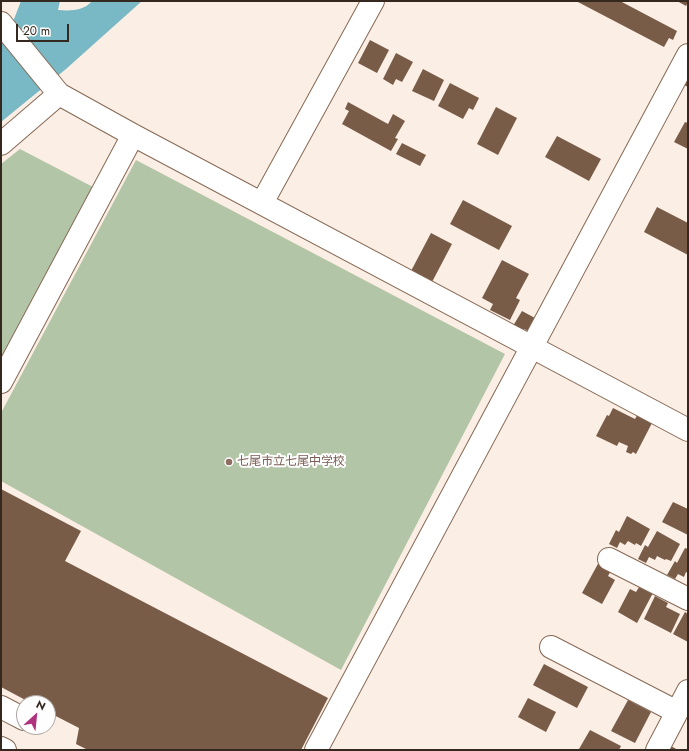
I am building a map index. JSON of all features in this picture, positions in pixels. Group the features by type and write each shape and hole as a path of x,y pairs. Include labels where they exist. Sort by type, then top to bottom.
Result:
{"street":[{"path":"262,203 373,1"},
{"path":"1,23 59,94 133,135 688,430"},
{"path":"316,750 688,55"},
{"path":"1,144 59,94"},
{"path":"1,382 133,135"},
{"path":"610,559 688,599"},
{"path":"551,647 677,712"},
{"path":"656,750 688,690"},
{"path":"1,748 5,750"}],"green space":[{"path":"20,149 93,187 1,362 1,164"},
{"name":"七尾市立七尾中学校","path":"136,160 505,354 341,670 1,481 1,413"}],"water":[{"path":"21,1 60,1 58,10 76,10 85,7 92,1 142,1 66,69 1,122 1,35 11,27"}],"building":[{"path":"576,1 620,1 677,31 673,40 669,38 664,47"},
{"path":"677,1 688,1 688,2 686,6"},
{"path":"370,40 389,50 377,73 358,63"},
{"path":"396,53 413,62 402,82 396,79 393,85 383,79"},
{"path":"423,69 444,80 434,101 412,91"},
{"path":"688,74 688,87 682,84"},
{"path":"450,83 479,98 473,110 469,108 463,119 438,106"},
{"path":"348,102 388,124 393,114 405,121 395,138 398,139 391,151 342,124 349,111 345,109"},
{"path":"496,107 517,118 498,155 477,144"},
{"path":"685,122 688,123 688,149 674,142"},
{"path":"557,136 601,159 589,181 545,157"},
{"path":"402,143 426,155 420,166 396,154"},
{"path":"463,200 512,226 499,250 450,224"},
{"path":"657,207 688,223 688,255 644,232"},
{"path":"431,233 452,244 432,282 411,271"},
{"path":"502,260 529,274 516,298 520,300 510,320 490,310 493,304 482,298"},
{"path":"522,311 535,318 528,331 524,329 523,331 513,326"},
{"path":"613,408 635,419 639,412 652,423 636,454 633,452 631,454 626,452 628,446 619,442 617,446 596,436 607,415 609,416"},
{"path":"1,489 81,531 65,561 328,698 301,750 88,750 76,744 79,728 56,716 56,695 16,695 1,687"},
{"path":"673,502 688,509 688,535 662,522"},
{"path":"627,516 650,529 641,546 636,543 635,545 628,541 625,545 620,542 617,548 609,544 616,530 619,532"},
{"path":"657,531 680,544 671,561 657,556 655,560 649,557 646,563 638,559 645,545 648,547"},
{"path":"685,548 688,549 688,573 686,572 684,577 678,574 675,579 667,575 675,561 677,563"},
{"path":"599,562 612,569 608,576 615,580 602,604 582,593"},
{"path":"641,584 654,591 637,623 618,612 630,589 636,592"},
{"path":"655,596 668,603 666,607 680,614 671,633 644,619"},
{"path":"685,612 688,614 688,642 673,634"},
{"path":"544,664 588,687 577,708 533,685"},
{"path":"528,698 556,712 546,732 518,717"},
{"path":"628,700 651,712 635,743 611,731"},
{"path":"590,730 621,746 619,750 579,749"},
{"path":"669,745 678,750 667,750"}],"place":[{"name":"七尾市立七尾中学校","path":"229,462"}]}
